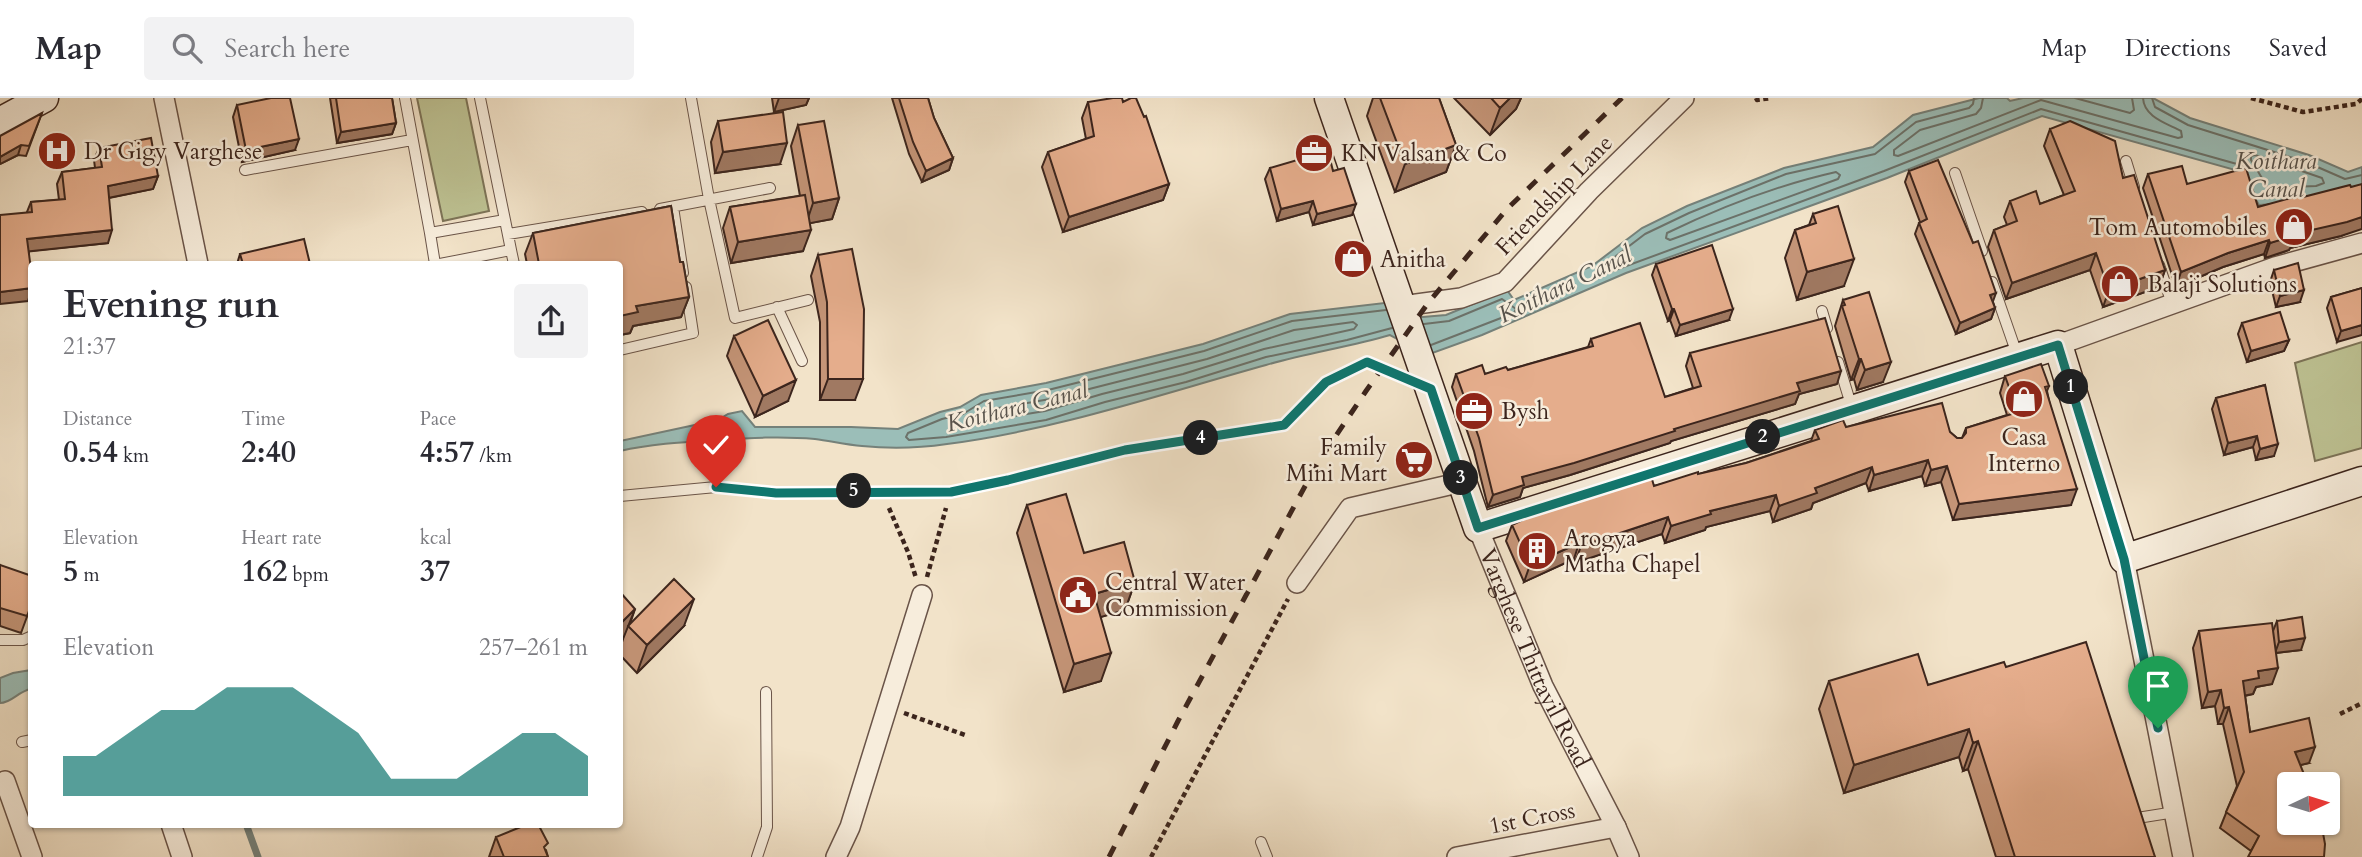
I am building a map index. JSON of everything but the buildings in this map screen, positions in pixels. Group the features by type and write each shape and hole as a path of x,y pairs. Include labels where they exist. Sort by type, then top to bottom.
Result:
{"street":[{"path":"0,122 44,98"},
{"path":"164,98 197,261"},
{"name":"Varghese Thittayil Road","path":"1329,98 1478,528 1544,686 1629,857"},
{"name":"Friendship Lane","path":"1402,306 1461,298 1505,282 1589,191 1684,98"},
{"path":"1478,528 1852,408 1936,389 2018,357 2275,267 2362,243"},
{"path":"2058,345 2124,559 2183,857"},
{"path":"2124,559 2362,481"},
{"path":"1297,583 1350,508 1462,482"},
{"path":"836,857 850,827 922,595"},
{"path":"5,781 32,857"},
{"name":"1st Cross","path":"1457,857 1616,827"},
{"path":"172,828 182,857"}],"lane":[{"path":"405,98 437,261"},
{"path":"480,98 513,261"},
{"path":"691,98 709,199 735,318 808,300"},
{"path":"245,170 412,140"},
{"path":"2126,161 2138,200"},
{"path":"1955,173 2018,357"},
{"path":"508,234 770,188"},
{"path":"623,349 693,333 673,207"},
{"path":"430,233 505,220"},
{"path":"454,261 511,250"},
{"path":"2155,252 2172,304"},
{"path":"777,307 803,361"},
{"path":"1822,311 1829,335"},
{"path":"1833,348 1852,408"},
{"path":"623,496 716,487 776,493 951,492 1125,450 1284,425 1326,382 1367,362 1431,389"},
{"path":"0,640 28,638"},
{"path":"757,857 767,827 766,692"},
{"path":"2130,819 2175,812"},
{"path":"1261,842 1267,857"}],"path":[{"path":"1756,98 1770,98"},
{"path":"2251,98 2303,112 2356,104 2362,99"},
{"path":"881,491 908,552 922,595"},
{"path":"922,595 951,492"},
{"path":"1151,857 1297,583"},
{"path":"2340,714 2362,703"},
{"path":"887,706 965,735"}],"green space":[{"path":"417,98 466,98 489,211 443,221"},
{"path":"2362,342 2362,448 2315,461 2295,363"}],"water":[{"name":"Koithara Canal","path":"1979,98 2007,98 2010,101 2023,98 2153,98 2190,118 2309,155 2348,172 2362,167 2362,191 2317,201 2259,205 2239,171 2042,116 1887,178 1626,273 1482,335 1427,355 1390,335 1281,361 1028,430 937,445 883,448 815,439 764,438 679,443 623,450 623,440 718,420 728,414 742,411 755,427 898,429 960,407 981,395 1046,383 1203,344 1290,314 1393,302 1399,319 1446,315 1507,290 1514,300 1592,266 1642,228 1687,206 1784,168 1873,147 1913,115"},
{"path":"28,670 28,690 0,703 0,678"}],"waterway":[{"path":"247,828 258,857"}],"railway":[{"path":"1109,857 1178,721 1317,464 1366,391 1428,303 1507,209 1622,98"}],"place":[{"name":"Dr Gigy Varghese","path":"57,151"},
{"name":"KN Valsan & Co","path":"1314,153"},
{"name":"Tom Automobiles","path":"2294,227"},
{"name":"Anitha","path":"1353,259"},
{"name":"Balaji Solutions","path":"2120,284"},
{"name":"Casa Interno","path":"2024,399"},
{"name":"Bysh","path":"1474,411"},
{"name":"Family Mini Mart","path":"1414,460"},
{"name":"Arogya Matha Chapel","path":"1537,551"},
{"name":"Central Water Commission","path":"1078,595"}],"route":[{"path":"716,487 776,493 951,492 1125,450 1284,425 1326,382 1367,362 1431,389 1478,528 2058,345 2124,559 2158,728"}]}
